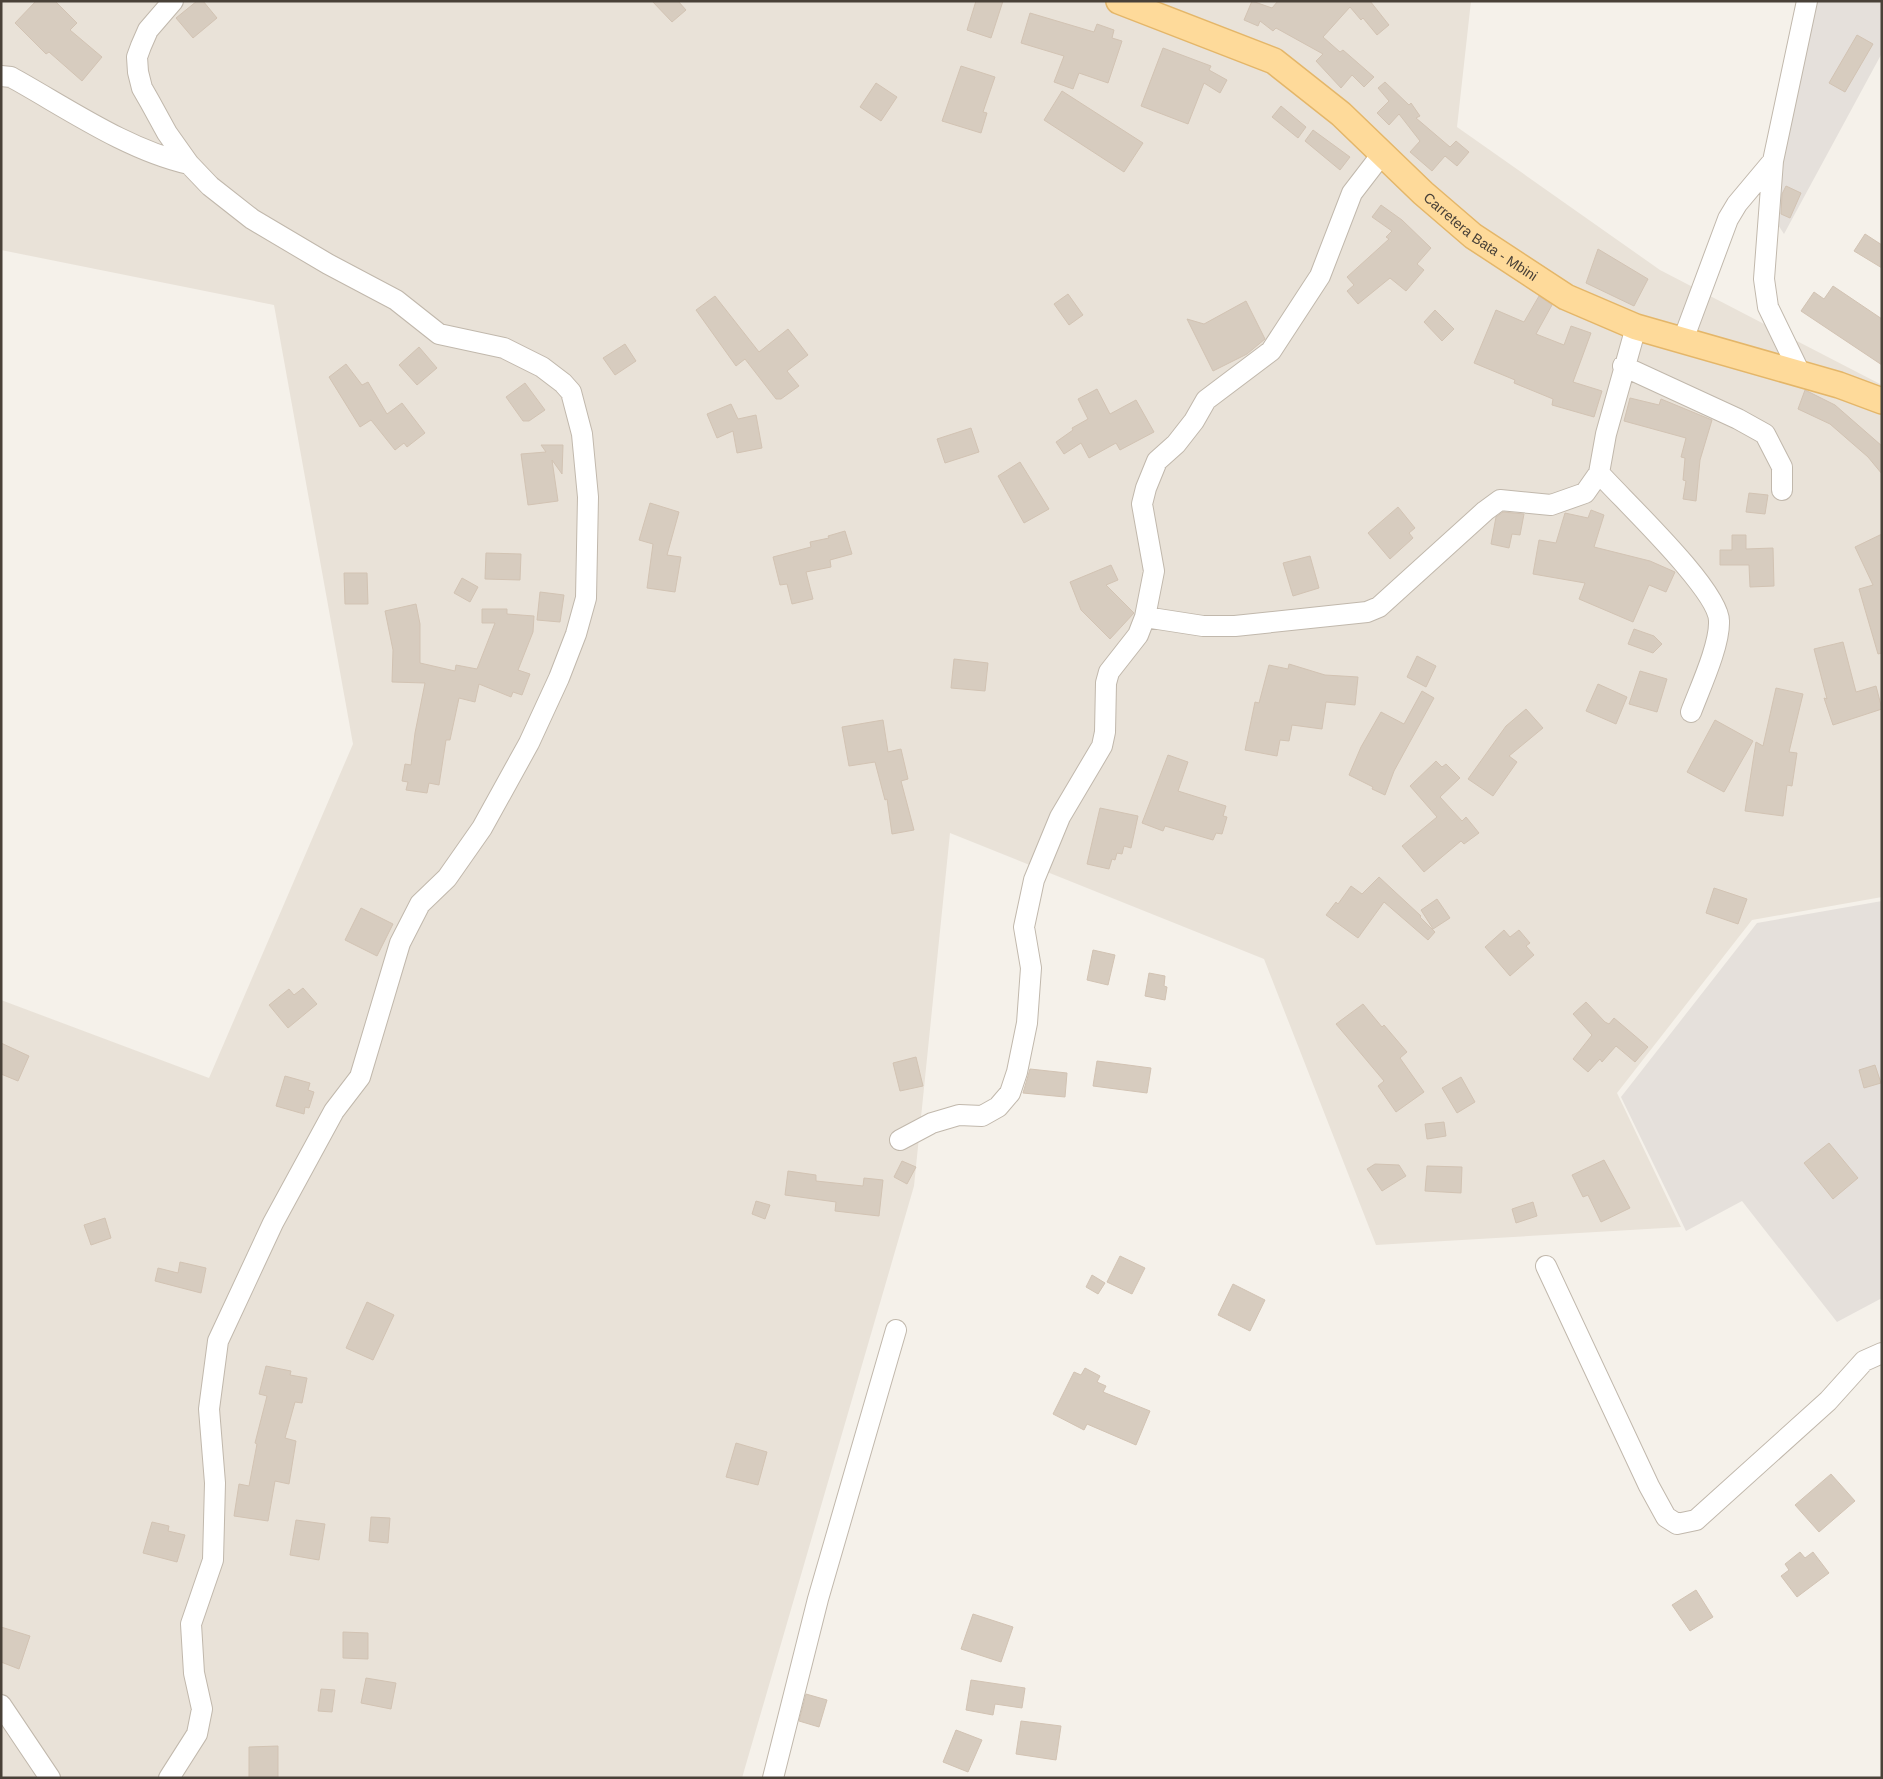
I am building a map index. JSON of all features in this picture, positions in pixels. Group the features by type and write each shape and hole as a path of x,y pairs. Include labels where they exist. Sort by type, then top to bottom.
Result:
{"main road":[{"name":"Carretera Bata - Mbini","path":"1118,1 1274,61 1341,114 1440,209 1496,252 1566,297 1636,326 1801,375 1840,384 1882,401"}],"street":[{"path":"169,1778 197,1734 202,1709 194,1673 191,1624 213,1560 215,1483 209,1409 218,1341 273,1223 334,1111 360,1077 400,943 420,904 447,878 482,828 529,743 560,678 576,634 586,598 588,497 582,434 571,392 563,383 542,367 504,348 439,334 396,300 328,264 252,219 210,186 189,164 167,133 142,88 138,72 137,58 148,30 173,1"},
{"path":"1801,375 1768,307 1764,279 1773,161 1807,1"},
{"path":"1,76 11,77 130,143 163,158 189,164"},
{"path":"900,1140 932,1123 959,1115 982,1116 998,1106 1010,1093 1017,1072 1028,1023 1031,968 1024,927 1034,880 1060,817 1102,746 1105,732 1106,683 1109,672 1138,636 1145,617 1154,571 1142,504 1157,461 1176,444 1194,421 1206,400 1271,351 1320,276 1352,193 1382,154"},
{"path":"1683,340 1728,219 1737,204 1773,161"},
{"path":"1145,617 1203,626 1235,626 1367,612 1379,607 1485,511 1500,500 1550,505 1585,493 1599,474 1606,434 1623,366 1636,326"},
{"path":"1623,366 1738,419 1765,434 1782,467 1782,490"},
{"path":"1599,474 1695,576 1715,606 1720,618 1719,633 1691,712"},
{"path":"1546,1266 1649,1486 1666,1517 1677,1524 1696,1520 1828,1401 1864,1362 1882,1353"},
{"path":"773,1778 818,1599 896,1330"},
{"path":"1,1705 50,1778"}],"shaded area":[{"path":"1,1 1471,1 1457,127 1660,270 1882,385 1882,897 1752,920 1617,1093 1681,1227 1376,1245 1264,959 950,833 914,1186 742,1778 1,1778 1,1000 209,1078 353,744 274,305 1,250"},
{"path":"1815,1 1882,1 1882,53 1784,234 1771,214"},
{"path":"1882,901 1882,1298 1837,1322 1742,1201 1686,1231 1621,1097 1757,923"}],"building":[{"path":"36,1 55,1 77,23 70,30 102,57 82,81 49,52 46,54 15,23"},
{"path":"197,1 203,1 217,18 193,38 176,18"},
{"path":"652,1 678,1 686,10 672,22"},
{"path":"976,1 1003,1 991,38 967,30"},
{"path":"1252,1 1272,8 1278,1 1370,1 1389,25 1377,35 1363,18 1361,20 1350,7 1323,37 1340,52 1343,50 1374,77 1364,87 1352,75 1341,88 1316,61 1323,54 1276,28 1273,31 1260,21 1258,26 1244,20"},
{"path":"1030,13 1094,32 1097,24 1114,30 1112,38 1122,41 1108,83 1079,73 1073,89 1054,82 1064,56 1021,43"},
{"path":"1857,35 1873,44 1845,92 1829,83"},
{"path":"1163,48 1211,66 1209,70 1227,80 1220,93 1204,83 1188,124 1141,106"},
{"path":"961,66 995,77 983,112 987,113 981,133 942,121"},
{"path":"1385,82 1409,105 1411,103 1420,116 1416,118 1450,147 1456,141 1469,152 1457,166 1445,156 1432,171 1410,152 1420,141 1399,114 1389,125 1377,113 1389,101 1378,88"},
{"path":"876,83 897,97 881,121 860,107"},
{"path":"1062,91 1143,143 1124,172 1044,120"},
{"path":"1281,106 1306,127 1298,138 1272,117"},
{"path":"1313,130 1350,157 1340,170 1305,141"},
{"path":"1786,186 1801,193 1790,218 1781,214 1782,194"},
{"path":"1381,205 1402,220 1431,248 1417,264 1424,270 1406,291 1390,278 1358,304 1347,291 1354,285 1347,277 1389,239 1386,237 1392,231 1372,217"},
{"path":"1865,234 1882,245 1882,268 1854,251"},
{"path":"1598,249 1648,279 1634,306 1586,283"},
{"path":"1833,286 1882,319 1882,365 1801,311 1814,292 1824,299"},
{"path":"1068,294 1083,315 1069,325 1054,304"},
{"path":"715,296 759,352 788,329 808,355 787,371 799,386 781,399 776,399 745,359 736,366 696,310"},
{"path":"1539,296 1552,305 1536,334 1564,345 1571,326 1591,333 1573,382 1602,391 1594,417 1552,405 1553,399 1514,383 1515,380 1474,363 1496,310 1524,322"},
{"path":"1246,301 1265,339 1247,354 1213,371 1187,319 1204,324"},
{"path":"1435,310 1454,329 1442,341 1424,322"},
{"path":"625,344 636,361 615,375 603,358"},
{"path":"419,347 437,368 417,385 399,365"},
{"path":"346,364 362,385 368,382 387,414 402,403 425,433 407,447 404,443 395,450 371,420 360,427 329,377"},
{"path":"525,383 545,410 529,421 523,421 506,397"},
{"path":"1097,389 1110,414 1136,400 1154,432 1120,450 1116,443 1089,458 1081,443 1064,454 1056,442 1073,430 1072,428 1088,419 1078,399"},
{"path":"1805,390 1835,405 1882,446 1882,474 1868,457 1830,424 1798,409"},
{"path":"1630,398 1659,405 1661,399 1712,420 1700,460 1696,501 1683,499 1686,481 1683,480 1685,458 1681,457 1686,438 1624,421"},
{"path":"731,404 738,419 756,415 762,448 737,453 733,431 717,438 707,414"},
{"path":"971,428 979,452 945,463 937,439"},
{"path":"541,445 563,445 562,474 552,460 558,501 528,505 521,454 546,452"},
{"path":"1020,462 1049,509 1024,523 998,476"},
{"path":"1749,493 1768,495 1765,514 1746,512"},
{"path":"650,503 679,512 667,555 681,557 675,592 647,588 653,544 639,540"},
{"path":"1398,507 1415,528 1409,533 1413,538 1390,559 1368,533"},
{"path":"1591,510 1604,515 1594,547 1650,561 1675,572 1666,592 1649,585 1633,622 1579,599 1585,583 1533,574 1539,540 1556,543 1565,513 1588,518"},
{"path":"1503,512 1524,514 1520,535 1512,534 1509,548 1491,544 1496,517"},
{"path":"845,531 852,554 830,560 831,567 806,572 813,599 792,604 787,584 780,585 773,557 811,547 810,542 829,538 828,536"},
{"path":"1882,534 1882,653 1878,654 1859,589 1873,585 1855,547"},
{"path":"1732,535 1746,535 1746,549 1773,548 1774,586 1750,587 1749,565 1720,565 1720,550 1732,550"},
{"path":"486,553 521,554 520,580 485,579"},
{"path":"1310,556 1319,588 1293,596 1283,563"},
{"path":"1111,565 1118,580 1106,585 1134,613 1110,639 1081,610 1070,582"},
{"path":"344,573 367,573 368,604 345,604"},
{"path":"462,578 478,587 470,602 454,593"},
{"path":"540,592 564,595 560,622 537,620"},
{"path":"416,604 420,624 420,663 455,671 456,665 477,669 495,623 482,623 482,609 507,609 507,614 534,616 533,632 518,670 530,674 522,695 513,692 511,697 479,684 475,702 459,698 450,740 446,740 439,785 429,783 427,793 406,790 408,782 402,781 405,764 411,765 425,683 392,682 393,650 385,611"},
{"path":"1634,629 1654,636 1662,644 1653,653 1628,644"},
{"path":"1843,642 1856,692 1876,686 1882,709 1833,725 1824,698 1827,699 1814,649"},
{"path":"1417,656 1436,666 1426,687 1407,677"},
{"path":"954,659 988,663 985,691 951,688"},
{"path":"1289,664 1325,675 1358,677 1355,705 1326,702 1322,729 1292,725 1289,741 1280,740 1277,756 1245,750 1255,702 1259,703 1269,665 1288,669"},
{"path":"1640,671 1667,679 1657,712 1629,704"},
{"path":"1598,684 1627,697 1616,724 1586,711"},
{"path":"1776,688 1803,694 1789,752 1797,753 1792,786 1787,785 1783,816 1745,811 1756,742 1763,746"},
{"path":"1422,691 1434,698 1394,771 1385,795 1349,775 1361,747 1381,712 1404,724"},
{"path":"1526,709 1543,728 1509,756 1517,762 1493,796 1468,779 1506,726"},
{"path":"883,720 888,752 901,749 908,779 901,781 914,830 892,834 887,799 885,800 875,762 849,766 842,727"},
{"path":"1715,720 1753,741 1724,792 1687,772"},
{"path":"1168,755 1188,762 1178,791 1226,806 1223,816 1227,817 1222,834 1216,833 1213,840 1165,826 1163,831 1142,823"},
{"path":"1436,761 1442,767 1446,764 1460,778 1440,797 1462,821 1466,817 1479,833 1464,844 1461,841 1424,872 1402,846 1437,817 1410,786"},
{"path":"1100,808 1138,816 1131,848 1124,846 1122,854 1117,853 1115,860 1112,859 1109,869 1087,864"},
{"path":"1379,877 1421,916 1435,932 1428,940 1384,902 1358,938 1326,915 1336,902 1338,904 1351,886 1362,894"},
{"path":"1714,888 1747,899 1738,924 1706,913"},
{"path":"1437,899 1450,918 1433,929 1421,910"},
{"path":"361,908 393,924 377,956 345,940"},
{"path":"1504,930 1510,937 1519,930 1530,943 1526,946 1534,955 1510,976 1485,947"},
{"path":"1093,950 1115,955 1108,985 1087,980"},
{"path":"1149,973 1165,976 1164,986 1167,987 1165,1000 1145,996"},
{"path":"303,988 317,1004 288,1028 269,1005 289,989 294,995"},
{"path":"1586,1002 1605,1022 1609,1024 1614,1018 1648,1047 1635,1062 1616,1046 1602,1062 1600,1059 1588,1072 1573,1059 1592,1035 1573,1014"},
{"path":"1363,1004 1382,1027 1384,1025 1407,1052 1400,1058 1424,1092 1396,1112 1378,1086 1384,1081 1336,1024"},
{"path":"1,1043 29,1056 18,1081 1,1074"},
{"path":"916,1057 923,1086 900,1091 893,1063"},
{"path":"1097,1061 1151,1068 1147,1093 1093,1086"},
{"path":"1875,1065 1881,1083 1864,1088 1859,1070"},
{"path":"1030,1069 1067,1073 1065,1097 1023,1093"},
{"path":"285,1076 310,1083 308,1090 314,1092 309,1108 305,1107 304,1114 276,1106"},
{"path":"1461,1077 1475,1102 1457,1113 1442,1088"},
{"path":"1444,1122 1446,1136 1427,1139 1425,1124"},
{"path":"1829,1143 1858,1178 1833,1199 1804,1163"},
{"path":"1604,1160 1630,1208 1601,1222 1588,1195 1583,1197 1572,1175"},
{"path":"902,1161 916,1167 907,1184 894,1177"},
{"path":"1375,1164 1399,1165 1406,1176 1382,1191 1367,1169"},
{"path":"1427,1166 1462,1167 1461,1193 1425,1191"},
{"path":"788,1171 816,1175 816,1181 863,1186 864,1178 883,1180 879,1216 835,1211 836,1202 785,1195"},
{"path":"756,1201 770,1205 765,1219 752,1214"},
{"path":"1533,1202 1537,1216 1516,1223 1512,1209"},
{"path":"105,1218 111,1238 91,1245 84,1225"},
{"path":"1120,1256 1145,1268 1132,1294 1107,1282"},
{"path":"180,1262 206,1268 201,1293 155,1281 158,1268 178,1273"},
{"path":"1092,1275 1105,1283 1098,1294 1086,1287"},
{"path":"1233,1284 1265,1300 1250,1331 1218,1315"},
{"path":"367,1302 394,1315 373,1360 346,1348"},
{"path":"266,1366 291,1371 290,1375 307,1378 302,1403 295,1402 285,1438 296,1441 289,1484 275,1481 268,1521 234,1516 239,1484 249,1486 257,1444 255,1443 267,1396 259,1394"},
{"path":"1085,1368 1100,1376 1097,1382 1106,1386 1103,1392 1150,1411 1136,1445 1087,1424 1084,1430 1053,1414 1074,1372 1081,1375"},
{"path":"736,1443 767,1452 758,1485 726,1477"},
{"path":"1831,1474 1855,1501 1819,1532 1795,1505"},
{"path":"371,1517 390,1518 388,1543 369,1541"},
{"path":"296,1520 325,1524 319,1560 290,1555"},
{"path":"152,1522 169,1526 168,1531 185,1535 177,1562 143,1553"},
{"path":"1800,1552 1805,1558 1813,1552 1829,1573 1797,1597 1781,1576 1789,1570 1785,1564"},
{"path":"1696,1590 1713,1617 1690,1631 1672,1605"},
{"path":"973,1614 1013,1627 1001,1662 961,1649"},
{"path":"1,1627 30,1636 19,1669 1,1662"},
{"path":"343,1632 368,1633 368,1659 343,1658"},
{"path":"366,1678 396,1683 391,1709 361,1703"},
{"path":"971,1680 1025,1688 1022,1708 995,1704 993,1715 966,1710"},
{"path":"321,1689 335,1690 332,1712 318,1711"},
{"path":"806,1694 827,1700 819,1727 799,1721"},
{"path":"1021,1721 1061,1726 1056,1760 1016,1754"},
{"path":"956,1730 982,1740 968,1772 943,1762"},
{"path":"278,1746 278,1778 249,1778 249,1747"}]}
